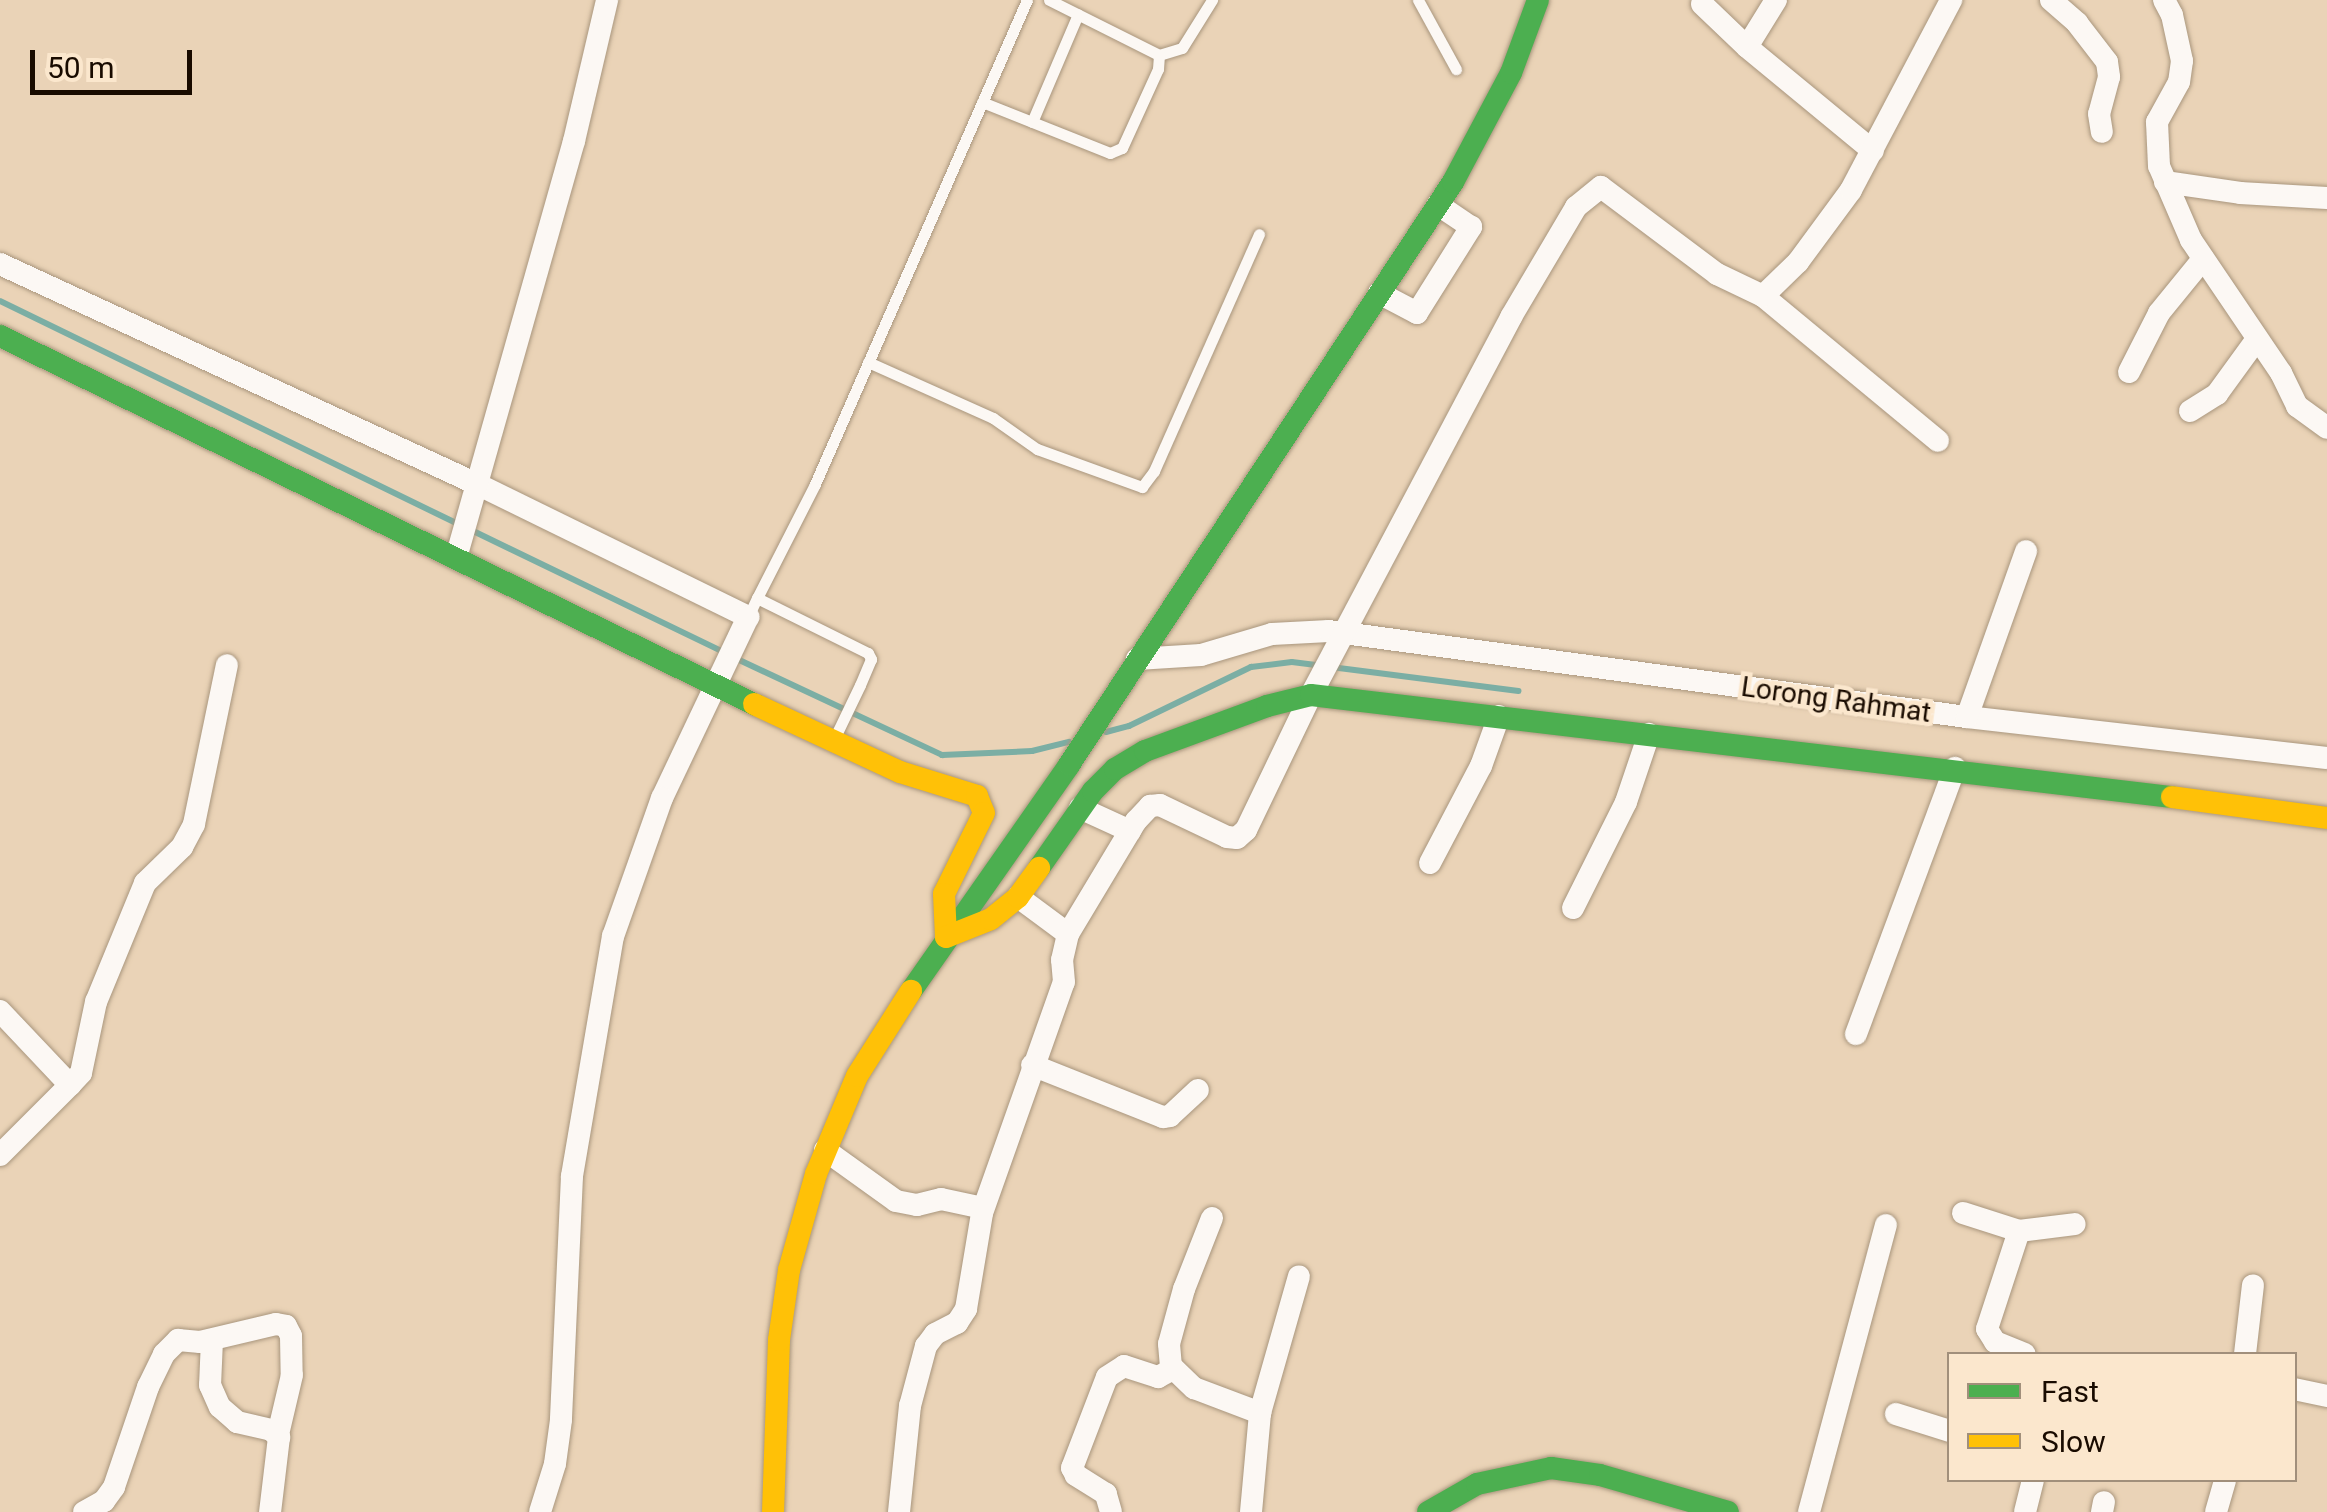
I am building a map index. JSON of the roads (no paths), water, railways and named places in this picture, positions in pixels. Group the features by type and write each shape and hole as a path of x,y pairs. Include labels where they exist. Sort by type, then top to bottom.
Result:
{"street":[{"path":"456,558 480,485 574,141 607,0"},
{"path":"773,1512 774,1429 784,1305 800,1226 825,1150 857,1076 946,937 1069,765 1438,205 1511,73 1538,0"},
{"path":"1747,47 1776,0"},
{"path":"1763,296 1819,235 1872,152 1951,0"},
{"path":"2052,0 2077,23 2106,62 2109,77 2099,114 2102,132"},
{"path":"2164,0 2172,15 2182,61 2178,82 2157,122 2156,157 2203,258 2297,406 2327,428"},
{"path":"1702,4 1872,152"},
{"path":"2166,182 2240,193 2327,198"},
{"path":"899,1512 910,1406 926,1346 934,1334 957,1323 966,1310 983,1208 1064,982 1063,950 1068,934 1144,812 1160,805 1227,838 1241,836 1511,317 1576,207 1602,187 1717,274 1763,296 1938,441"},
{"path":"1379,293 1417,314 1471,226 1438,205"},
{"path":"2129,372 2159,314 2203,258"},
{"path":"0,264 753,607 638,860 600,997 572,1176 562,1420 556,1464 540,1512"},
{"path":"0,336 714,686 900,772 964,790 982,800 984,813 944,894 946,937"},
{"path":"2190,411 2217,394 2257,339"},
{"path":"1966,717 2026,551"},
{"name":"Lorong Rahmat","path":"1137,660 1201,655 1272,634 1344,637 1966,717 2327,758"},
{"path":"0,1154 81,1073 96,1002 145,884 182,847 194,824 227,665"},
{"path":"946,937 991,919 1018,898 1102,780 1145,750 1313,692 1955,768 2327,818"},
{"path":"1430,863 1481,766 1499,716"},
{"path":"1573,908 1626,802 1649,734"},
{"path":"1856,1034 1955,768"},
{"path":"1080,808 1130,831"},
{"path":"1018,898 1068,934"},
{"path":"0,1010 70,1085"},
{"path":"1032,1065 1162,1117 1170,1116 1198,1090"},
{"path":"825,1150 896,1201 917,1204 941,1199 983,1208"},
{"path":"1963,1213 2019,1231 2075,1224"},
{"path":"1212,1218 1169,1344 1173,1368 1194,1388 1260,1413"},
{"path":"1809,1512 1886,1225"},
{"path":"2019,1231 1987,1329 1995,1342 2020,1352"},
{"path":"1252,1512 1260,1413 1299,1276"},
{"path":"2246,1352 2252,1285"},
{"path":"84,1512 108,1497 114,1487 164,1354 178,1340 212,1340 276,1324 286,1326 291,1336 292,1375 278,1434 270,1512"},
{"path":"212,1340 210,1385 220,1407 237,1422 278,1434"},
{"path":"1111,1512 1106,1494 1076,1475 1072,1468 1107,1377 1124,1366 1158,1377 1173,1368"},
{"path":"2297,1391 2327,1396"},
{"path":"1896,1414 1947,1430"},
{"path":"1428,1512 1477,1484 1526,1470 1551,1468 1600,1475 1728,1512"},
{"path":"2025,1512 2032,1482"},
{"path":"2216,1512 2224,1482"}],"lane":[{"path":"833,741 860,685 870,659 868,653 753,607 815,484 1027,0"},
{"path":"1049,0 1159,55 1182,48 1198,29 1212,0"},
{"path":"1418,0 1456,69"},
{"path":"1032,122 1078,14"},
{"path":"982,102 1110,153 1120,152 1158,68 1159,55"},
{"path":"868,362 993,418 1037,449 1142,487 1154,470 1258,234"}],"waterway":[{"path":"0,301 458,524"},
{"path":"469,529 724,652"},
{"path":"735,658 942,755 1032,751 1069,742"},
{"path":"1106,732 1129,726 1251,667 1292,662 1318,665"},
{"path":"1331,667 1518,691"}]}
